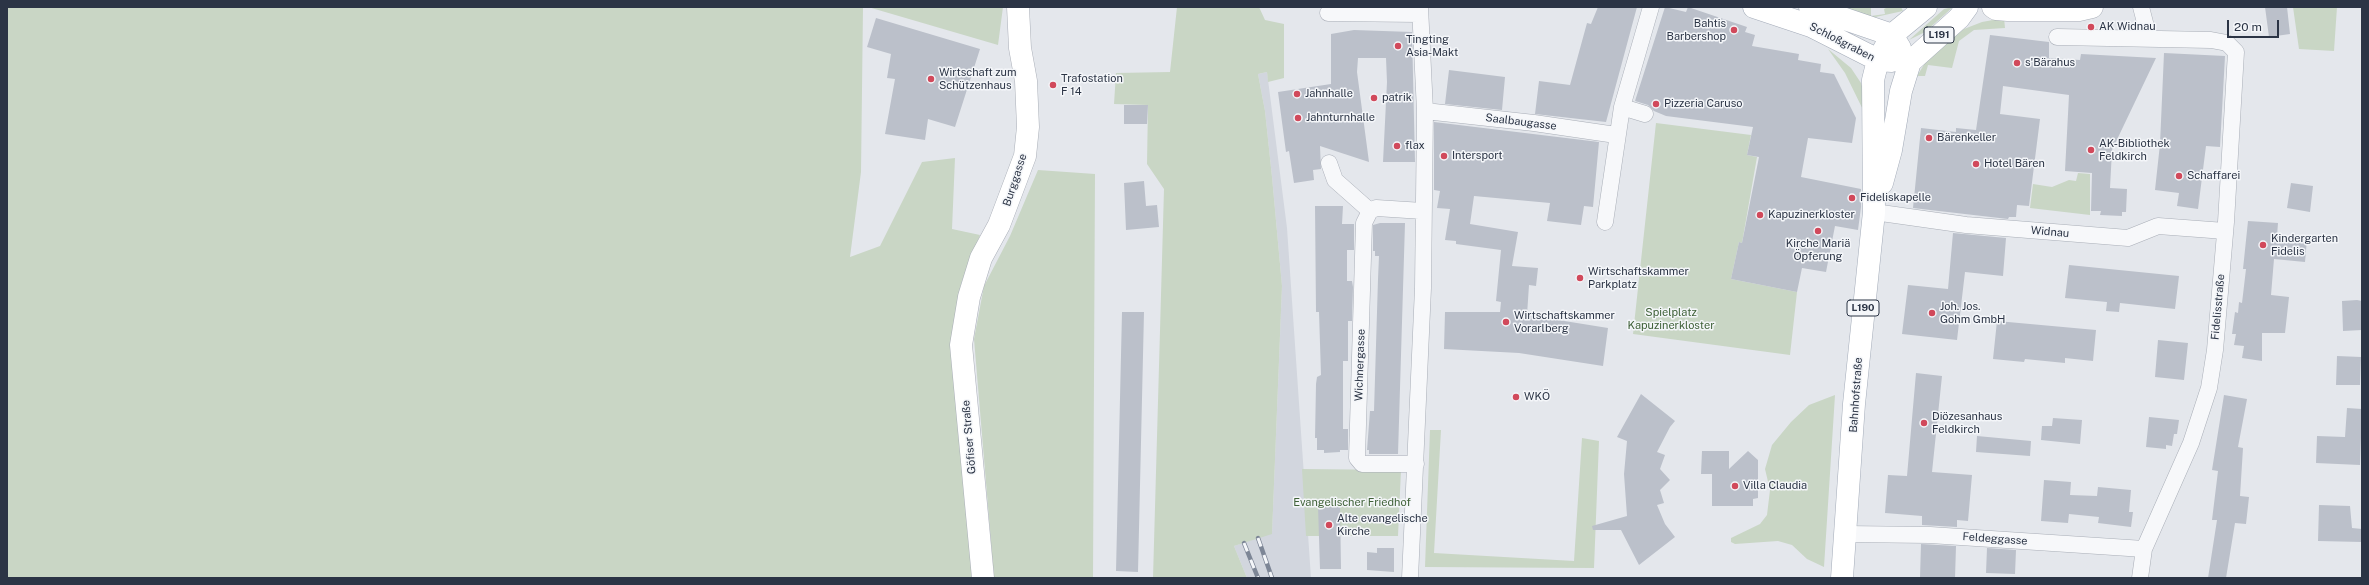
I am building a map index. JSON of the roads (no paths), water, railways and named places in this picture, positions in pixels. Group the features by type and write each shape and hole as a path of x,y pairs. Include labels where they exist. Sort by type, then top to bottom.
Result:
{"main road":[{"name":"Burggasse","path":"968,297 981,258 999,225 1025,156 1028,127 1026,82 1020,48 1018,7"},
{"name":"Schloßgraben","path":"1754,7 1811,26 1878,60 1910,62"},
{"name":"Schloßgraben","path":"1810,7 1892,35"},
{"name":"L191","path":"1878,60 1892,35 1926,7"},
{"name":"L191","path":"1910,62 1959,18 1967,7"},
{"path":"1993,7 2008,10 2079,10 2092,7"},
{"path":"1892,35 1910,62"},
{"name":"Bahnhofstraße","path":"1842,578 1854,404 1874,212 1873,80 1878,60"},
{"name":"Bahnhofstraße","path":"1874,212 1891,150 1901,91 1910,62"},
{"name":"Göfiser Straße","path":"968,297 961,345 983,578"}],"street":[{"path":"1605,222 1616,135 1622,107 1650,7"},
{"path":"2057,37 2110,39 2149,38 2141,7"},
{"path":"1328,13 1420,11 1425,111 1422,319 1410,578"},
{"name":"Fidelisstraße","path":"2140,578 2144,549 2191,443 2209,388 2215,350 2225,231 2236,52 2231,45 2211,40 2149,38"},
{"path":"1622,107 1645,114"},
{"name":"Saalbaugasse","path":"1425,111 1534,123 1616,135"},
{"path":"1329,163 1335,180 1370,211 1376,208 1423,211"},
{"name":"Wichnergasse","path":"1370,211 1364,223 1357,458 1362,464 1416,464"},
{"name":"Widnau","path":"1874,212 1966,225 2128,238 2158,226 2225,231"},
{"name":"Feldeggasse","path":"1845,534 1930,535 2144,549"}],"railway":[{"path":"1258,538 1272,578"},
{"path":"1244,543 1258,578"}],"place":[{"name":"AK Widnau","path":"2091,27"},
{"name":"Bahtis Barbershop","path":"1734,30"},
{"name":"Tingting Asia-Makt","path":"1398,46"},
{"name":"s'Bärahus","path":"2017,63"},
{"name":"Wirtschaft zum Schützenhaus","path":"931,79"},
{"name":"Trafostation F 14","path":"1053,85"},
{"name":"Jahnhalle","path":"1297,94"},
{"name":"patrik","path":"1374,98"},
{"name":"Pizzeria Caruso","path":"1656,104"},
{"name":"Jahnturnhalle","path":"1298,118"},
{"name":"Bärenkeller","path":"1929,138"},
{"name":"flax","path":"1397,146"},
{"name":"AK-Bibliothek Feldkirch","path":"2091,150"},
{"name":"Intersport","path":"1444,156"},
{"name":"Hotel Bären","path":"1976,164"},
{"name":"Schaffarei","path":"2179,176"},
{"name":"Fideliskapelle","path":"1852,198"},
{"name":"Kapuzinerkloster","path":"1760,215"},
{"name":"Kirche Mariä Öpferung","path":"1818,231"},
{"name":"Kindergarten Fidelis","path":"2263,245"},
{"name":"Wirtschaftskammer Parkplatz","path":"1580,278"},
{"name":"Joh. Jos. Gohm GmbH","path":"1932,313"},
{"name":"Wirtschaftskammer Vorarlberg","path":"1506,322"},
{"name":"WKÖ","path":"1516,397"},
{"name":"Diözesanhaus Feldkirch","path":"1924,423"},
{"name":"Villa Claudia","path":"1735,486"},
{"name":"Alte evangelische Kirche","path":"1329,525"}],"park label":[{"name":"Spielplatz Kapuzinerkloster","path":"1671,319"},
{"name":"Evangelischer Friedhof","path":"1352,503"}]}
